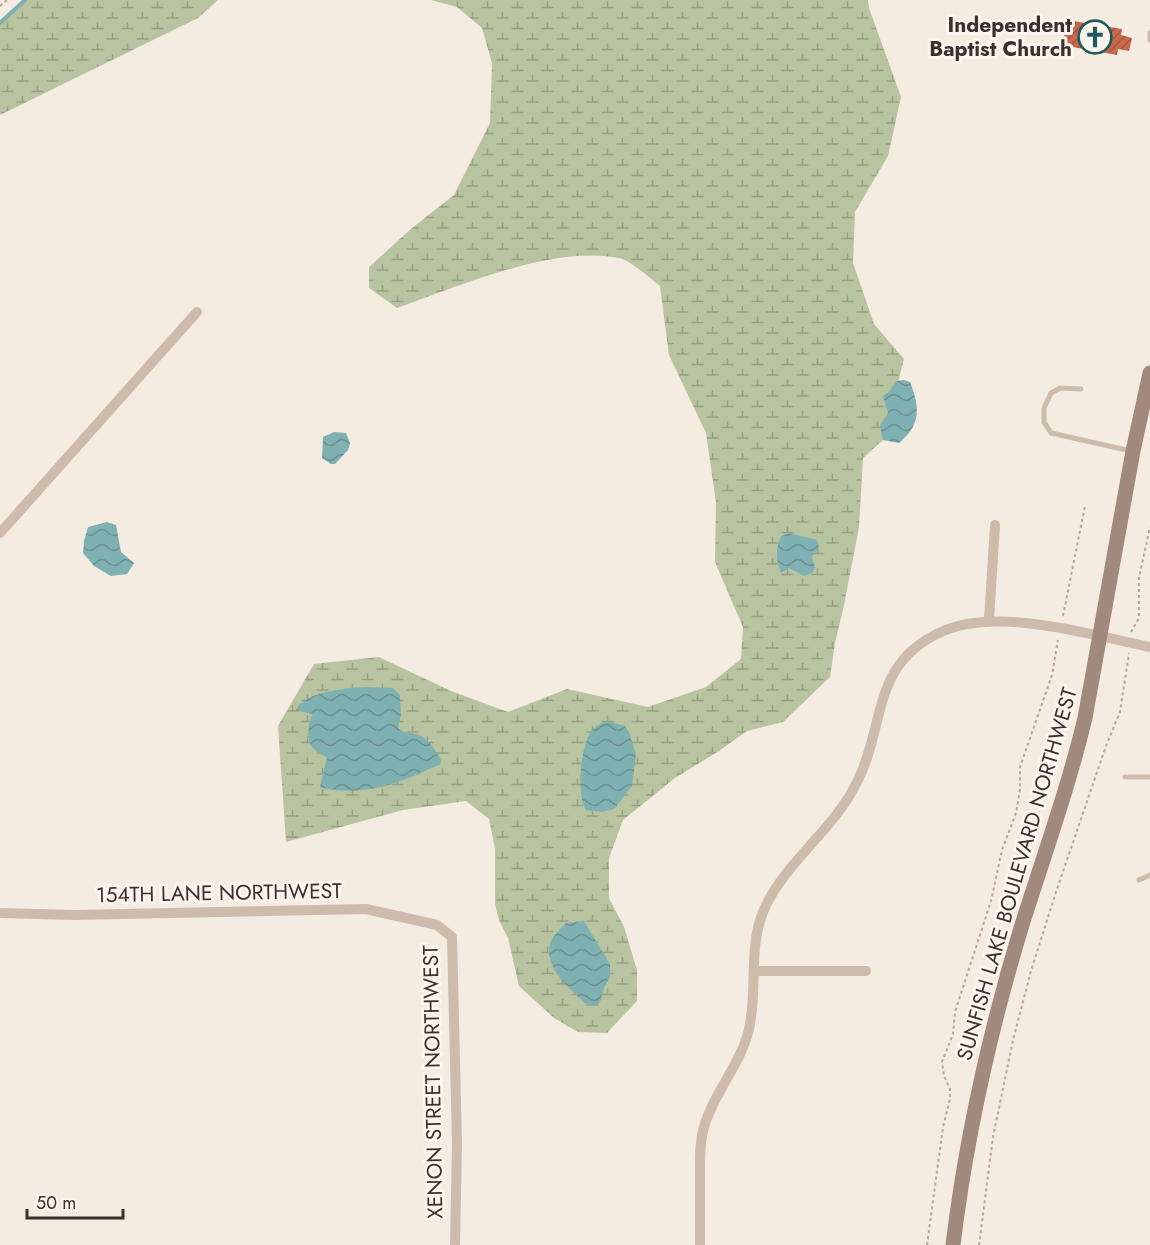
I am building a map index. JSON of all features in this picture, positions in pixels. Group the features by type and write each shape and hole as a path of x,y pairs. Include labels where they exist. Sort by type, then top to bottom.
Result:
{"street":[{"path":"0,533 197,312"},
{"name":"SUNFISH LAKE BOULEVARD NORTHWEST","path":"953,1245 973,1120 994,1026 1022,926 1078,748 1101,637 1132,451 1150,373"},
{"path":"989,620 995,525"},
{"path":"699,1245 700,1156 703,1128 713,1104 740,1056 748,1032 752,1012 756,934 763,912 777,885 844,806 859,779 869,752 884,691 896,668 916,648 939,632 962,623 989,620 1039,624 1150,647"},
{"name":"154TH LANE NORTHWEST","path":"0,914 74,915 366,909 437,925"},
{"name":"XENON STREET NORTHWEST","path":"437,925 452,937 457,1144 455,1245"},
{"path":"754,971 866,971"}],"lane":[{"path":"1150,33 1150,40"},
{"path":"1081,389 1060,388 1051,393 1044,408 1044,422 1051,433 1132,451"},
{"path":"1125,777 1150,777"},
{"path":"1139,880 1150,875"}],"path":[{"path":"0,6 8,0"},
{"path":"927,1245 943,1127 950,1099 950,1089 944,1076 942,1062 953,1034 955,1012 991,901 1002,850 1016,813 1020,790 1020,766 1052,675 1085,506"},
{"path":"979,1245 993,1137 1008,1060 1031,971 1056,892 1106,746 1120,712 1132,630 1139,618 1140,578 1150,527"}],"green space":[{"path":"25,0 218,0 198,18 0,115 0,23"},
{"path":"431,0 868,0 901,97 888,156 855,212 853,263 874,324 904,359 883,440 863,458 859,527 830,677 783,722 747,731 675,778 623,820 609,858 609,898 624,927 637,970 637,1001 607,1033 578,1032 554,1018 519,986 508,938 499,920 495,904 495,849 489,819 466,801 403,810 286,842 278,726 314,664 379,657 451,691 508,712 567,689 648,707 706,687 741,659 743,627 715,562 716,502 706,433 669,355 660,286 624,259 593,256 565,257 536,262 477,279 397,308 369,288 369,267 412,228 454,195 490,123 492,63 482,28 457,7"}],"water":[{"path":"896,381 910,382 916,400 915,422 899,443 883,440 880,426 888,413 883,396 890,391"},
{"path":"334,432 346,433 350,443 348,450 335,464 331,464 322,458 323,437"},
{"path":"107,522 116,525 121,552 134,563 127,574 111,576 94,566 83,553 88,527"},
{"path":"789,533 817,540 819,547 812,557 815,568 812,573 804,576 789,568 781,573 777,559 778,546 781,536"},
{"path":"366,687 393,688 400,695 401,715 398,728 403,732 418,734 426,739 441,760 440,765 376,788 342,791 320,787 327,757 315,750 309,740 312,714 296,710 308,699 317,695"},
{"path":"607,721 625,726 629,732 636,755 632,786 614,809 602,812 586,810 580,780 585,744 595,727"},
{"path":"584,921 610,964 610,977 601,1000 597,1005 592,1006 586,1004 559,976 550,960 549,951 552,939 566,923"}],"building":[{"name":"Independent Baptist Church","path":"1067,20 1122,29 1121,35 1132,38 1129,51 1118,49 1117,55 1062,45"}],"waterway":[{"path":"0,23 25,0"}],"place":[{"name":"Independent Baptist Church","path":"1095,37"}]}
